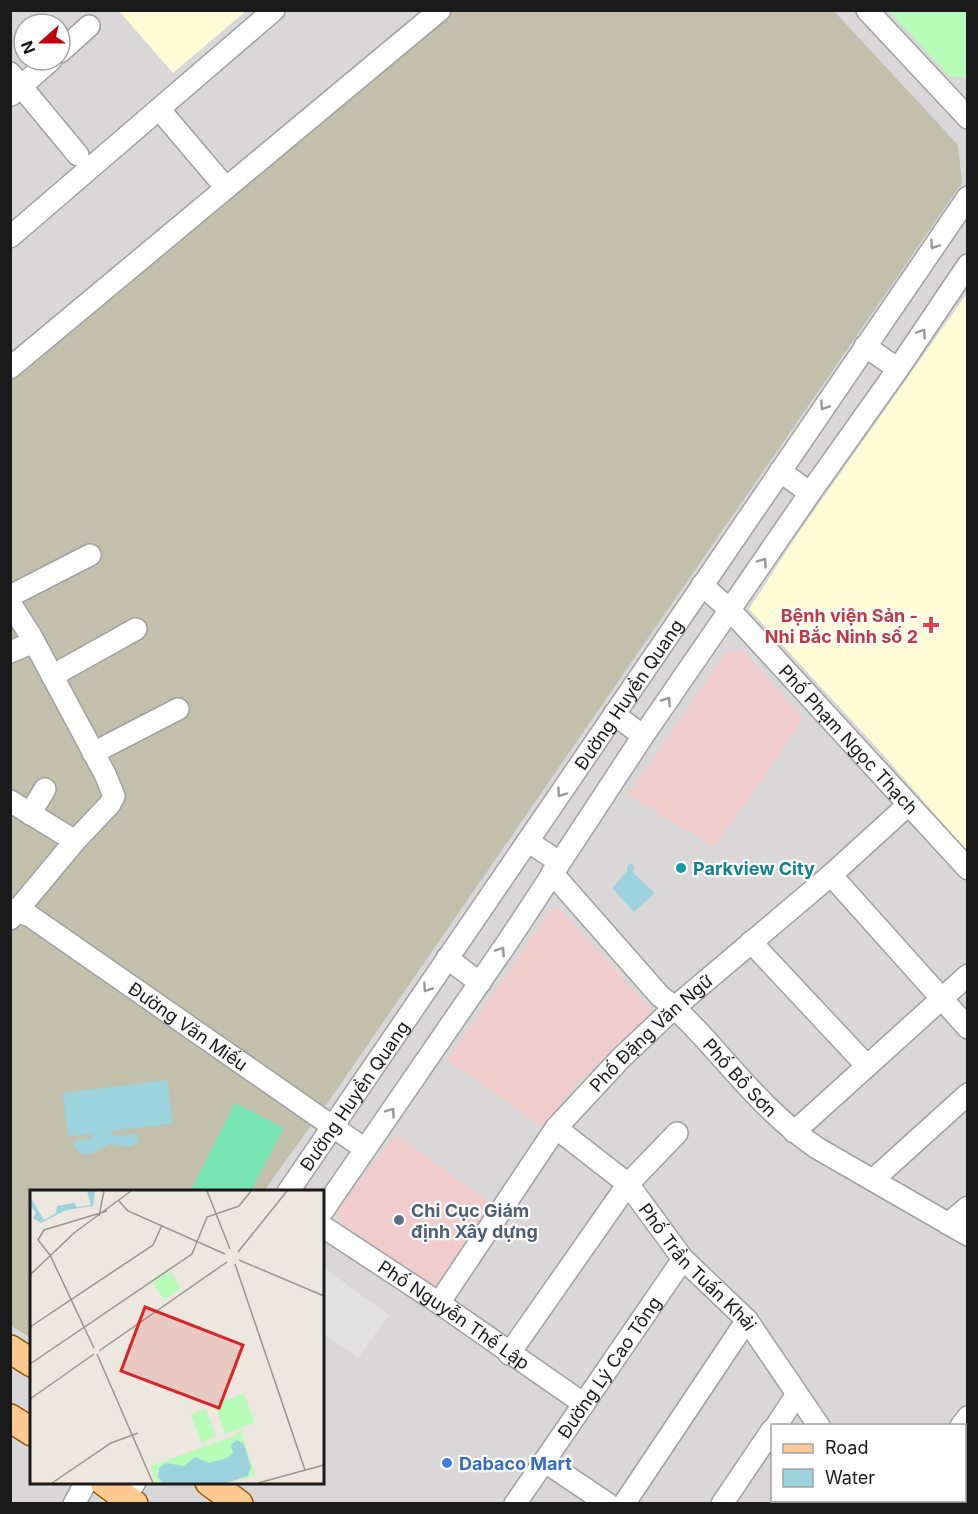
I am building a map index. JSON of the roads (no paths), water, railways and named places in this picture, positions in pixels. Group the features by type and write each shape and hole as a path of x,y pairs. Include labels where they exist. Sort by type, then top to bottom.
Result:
{"main road":[{"path":"10,1349 30,1362"},
{"path":"10,1418 30,1431"},
{"path":"212,1484 239,1503"}],"street":[{"path":"10,237 274,10"},
{"path":"10,368 440,10"},
{"path":"867,10 968,118"},
{"path":"72,41 89,26"},
{"path":"33,72 14,85 78,155"},
{"path":"159,109 226,188"},
{"name":"Đường Huyền Quang","path":"289,1190 529,842 968,197"},
{"name":"Đường Huyền Quang","path":"324,1209 480,983 643,736 968,265"},
{"path":"865,346 898,369"},
{"path":"780,471 810,493"},
{"path":"10,596 90,555"},
{"name":"Phố Phạm Ngọc Thạch","path":"702,585 730,610 968,869"},
{"path":"10,603 34,642 114,796 110,804 12,913"},
{"path":"52,676 136,629"},
{"path":"10,652 34,642"},
{"path":"93,753 178,709"},
{"path":"614,714 643,736"},
{"path":"30,814 45,789"},
{"path":"10,801 75,841"},
{"name":"Phố Đặng Văn Ngữ","path":"439,1303 556,1128 621,1058 675,1007 908,805"},
{"name":"Phố Bồ Sơn","path":"529,842 555,867 660,996 675,1007 740,1078 794,1132 817,1148 968,1235"},
{"path":"831,874 968,1028"},
{"name":"Đường Văn Miếu","path":"12,913 30,916 365,1149"},
{"path":"751,942 867,1066"},
{"path":"447,958 480,983"},
{"path":"794,1132 968,975"},
{"path":"874,1179 968,1094"},
{"name":"Phố Trần Tuấn Khải","path":"556,1128 628,1184 683,1260 747,1320 818,1424"},
{"path":"509,1354 628,1184 677,1133"},
{"path":"948,1224 968,1207"},
{"name":"Phố Nguyễn Thế Lập","path":"324,1227 439,1303 509,1354 584,1404"},
{"name":"Đường Lý Cao Tông","path":"515,1503 683,1260"},
{"path":"624,1503 747,1320"},
{"path":"777,1424 797,1394"},
{"path":"722,1503 771,1431"},
{"path":"544,1461 608,1503"},
{"path":"74,1503 85,1484"}],"water":[{"path":"631,863 635,867 632,872 655,893 634,912 612,888"},
{"path":"167,1080 173,1124 112,1131 113,1136 137,1134 138,1141 132,1146 111,1144 89,1154 80,1153 76,1149 73,1141 93,1138 93,1134 68,1136 63,1093"}],"place":[{"name":"Bệnh viện Sản - Nhi Bắc Ninh số 2","path":"931,625"},
{"name":"Parkview City","path":"681,868"},
{"name":"Chi Cục Giám định Xây dựng","path":"399,1220"},
{"name":"Dabaco Mart","path":"447,1463"}]}
